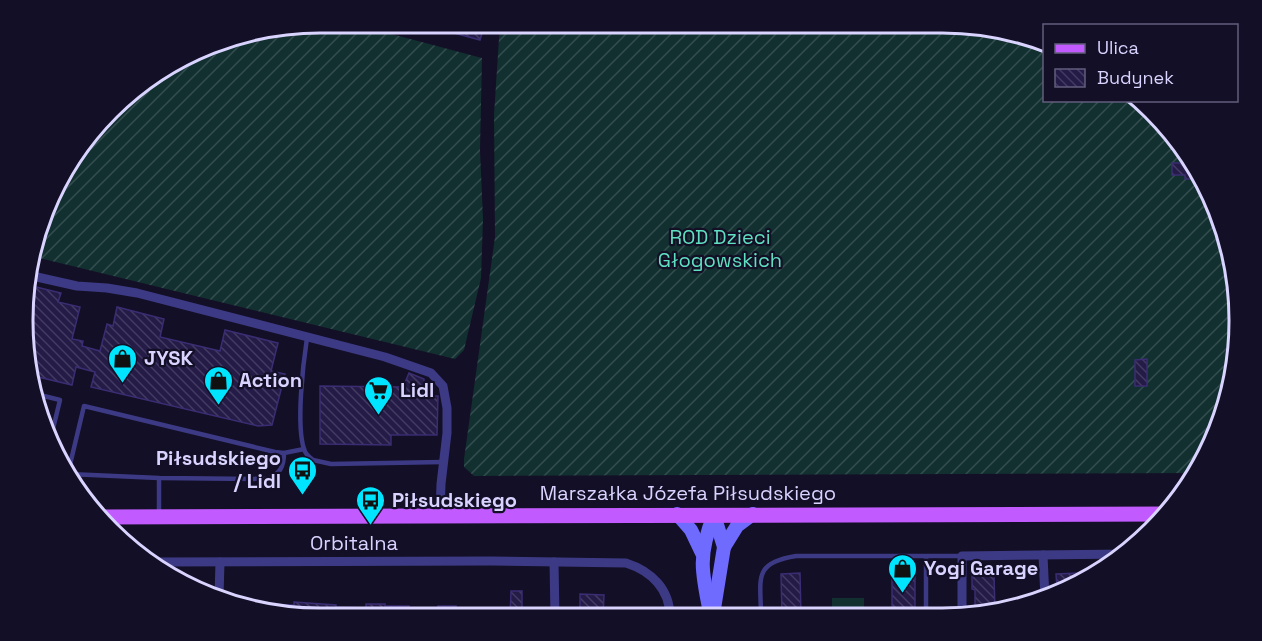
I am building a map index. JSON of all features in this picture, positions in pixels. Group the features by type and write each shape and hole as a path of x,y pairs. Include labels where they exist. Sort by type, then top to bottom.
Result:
{"main road":[{"name":"Marszałka Józefa Piłsudskiego","path":"110,517 1154,514"}],"street":[{"path":"36,277 76,286 137,293 307,335 423,369 438,380 446,397 440,515"},
{"path":"677,514 691,530 702,553"},
{"path":"714,608 724,547 737,526 753,514"},
{"path":"714,515 724,547"},
{"path":"710,608 704,584 702,553 704,539 714,515"},
{"path":"962,607 962,556 1109,554"},
{"path":"1043,555 1045,589"},
{"name":"Orbitalna","path":"165,562 626,563 640,567 653,577 668,597 669,608"},
{"path":"219,590 220,562"},
{"path":"554,562 555,608"}],"lane":[{"path":"307,335 303,384 304,448 313,460 321,463 443,462"},
{"path":"43,396 60,400 53,427"},
{"path":"71,463 84,406 284,453 304,448"},
{"path":"78,474 268,479 274,477 282,467 284,453"},
{"path":"159,478 159,517"},
{"path":"760,608 761,578 764,570 770,562 779,558 796,556 962,556"},
{"path":"926,557 926,608"}],"green space":[{"path":"388,33 482,58 481,278 464,350 455,359 40,258 48,228 63,193 81,161 117,117 161,81 210,55 246,43 283,35"},
{"name":"ROD Dzieci Głogowskich","path":"499,33 942,33 979,35 1043,52 1043,102 1129,102 1170,145 1207,210 1219,246 1227,283 1229,320 1227,358 1219,395 1207,431 1185,473 474,476 464,467 464,459 495,237 494,115"},
{"path":"832,598 864,598 864,608 832,608"}],"building":[{"path":"454,33 482,33 480,40"},
{"path":"1172,163 1182,163 1191,179 1185,179 1185,175 1172,175"},
{"path":"35,287 61,293 58,302 80,307 72,339 83,341 82,346 100,351 107,324 113,326 117,307 164,319 160,337 220,351 225,330 278,343 271,371 285,374 272,425 258,426 91,387 95,372 76,367 72,385 39,377 35,358 33,320"},
{"path":"1147,359 1147,386 1135,386 1135,360"},
{"name":"Lidl","path":"409,373 424,379 424,387 428,387 428,396 438,396 437,435 391,435 391,445 320,444 320,386 403,387"},
{"path":"800,573 801,608 782,608 781,574"},
{"path":"1078,573 1057,584 1056,574"},
{"name":"Yogi Garage","path":"892,574 915,574 915,608 892,608"},
{"path":"972,574 994,574 995,603 975,606 975,590 972,589"},
{"path":"511,591 522,591 522,608 510,608"},
{"path":"580,594 604,595 603,608 580,608"},
{"path":"294,602 366,608 320,608 275,604 294,605"},
{"path":"366,604 385,604 385,606 409,606 409,608 366,608"},
{"path":"438,606 456,606 456,608 438,608"}],"place":[{"name":"JYSK","path":"123,384"},
{"name":"Action","path":"218,406"},
{"name":"Lidl","path":"379,416"},
{"name":"Piłsudskiego / Lidl","path":"302,496"},
{"name":"Piłsudskiego","path":"371,526"},
{"name":"Yogi Garage","path":"903,594"}]}
